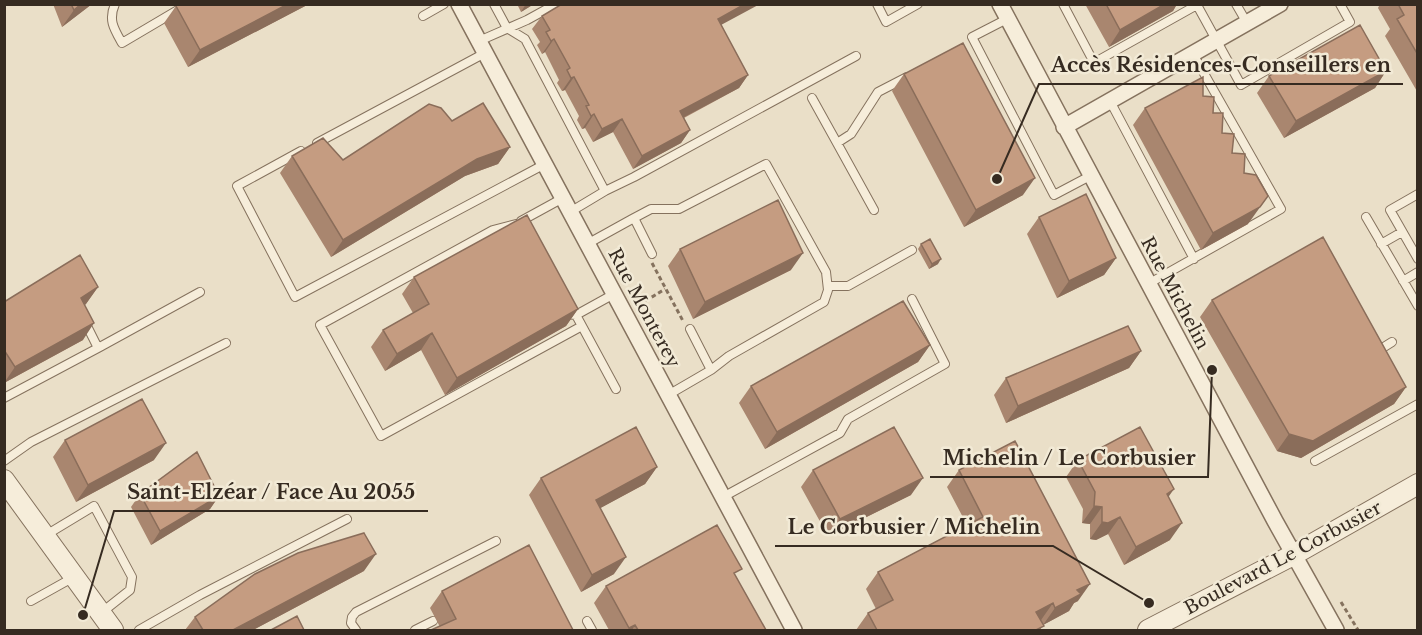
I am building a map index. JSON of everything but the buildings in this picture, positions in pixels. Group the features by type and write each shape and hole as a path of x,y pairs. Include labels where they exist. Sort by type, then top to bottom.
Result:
{"street":[{"name":"Rue Monterey","path":"459,4 794,630"},
{"name":"Rue Michelin","path":"1000,4 1293,555 1336,630"},
{"path":"1064,127 1280,4"},
{"path":"4,480 113,630"},
{"name":"Boulevard Le Corbusier","path":"1152,630 1293,555 1418,484"}],"lane":[{"path":"115,4 111,17 112,24 122,43 188,4"},
{"path":"423,16 444,4"},
{"path":"494,4 507,28 525,39 605,191"},
{"path":"544,164 295,297 237,186 482,47 507,28 556,4"},
{"path":"877,4 886,22 918,4"},
{"path":"1063,4 1091,57 1097,61 1197,5 1241,85 1350,22 1340,4"},
{"path":"1236,4 1247,23"},
{"path":"1007,19 968,40 1054,195 1090,176"},
{"path":"1148,284 1281,209 1193,54"},
{"path":"582,326 381,436 320,326 493,230 516,224 605,191 645,172 856,56"},
{"path":"837,143 851,134 878,92 910,75"},
{"path":"812,98 873,210"},
{"path":"1110,100 1194,259"},
{"path":"587,244 651,209 679,209 766,164 826,272 828,286 824,302 729,356 711,370 668,395"},
{"path":"1418,194 1390,210 1418,259"},
{"path":"1365,217 1418,306"},
{"path":"634,218 652,254"},
{"path":"516,224 522,234"},
{"path":"1381,244 1402,232"},
{"path":"828,286 848,286 912,250"},
{"path":"1403,281 1418,272"},
{"path":"4,398 200,292"},
{"path":"560,305 565,315 576,315 614,294"},
{"path":"723,497 840,433 848,419 945,364 912,299"},
{"path":"81,313 98,348"},
{"path":"576,315 616,389"},
{"path":"690,329 711,370"},
{"path":"1374,352 1392,342"},
{"path":"4,461 32,442 226,343"},
{"path":"1316,461 1418,404"},
{"path":"44,535 94,506 132,577 130,590 101,614"},
{"path":"139,630 200,595 347,519"},
{"path":"356,630 351,623 356,612 496,541"},
{"path":"31,600 74,577"},
{"path":"415,630 433,621"},
{"path":"587,621 592,630"}],"path":[{"path":"652,265 681,317"},
{"path":"639,305 665,289"},
{"path":"1341,602 1358,630"}],"place":[{"name":"Accès Résidences-Conseillers en","path":"997,179"},
{"name":"Michelin / Le Corbusier","path":"1212,370"},
{"name":"Le Corbusier / Michelin","path":"1149,603"},
{"name":"Saint-Elzéar / Face Au 2055","path":"83,615"}]}
